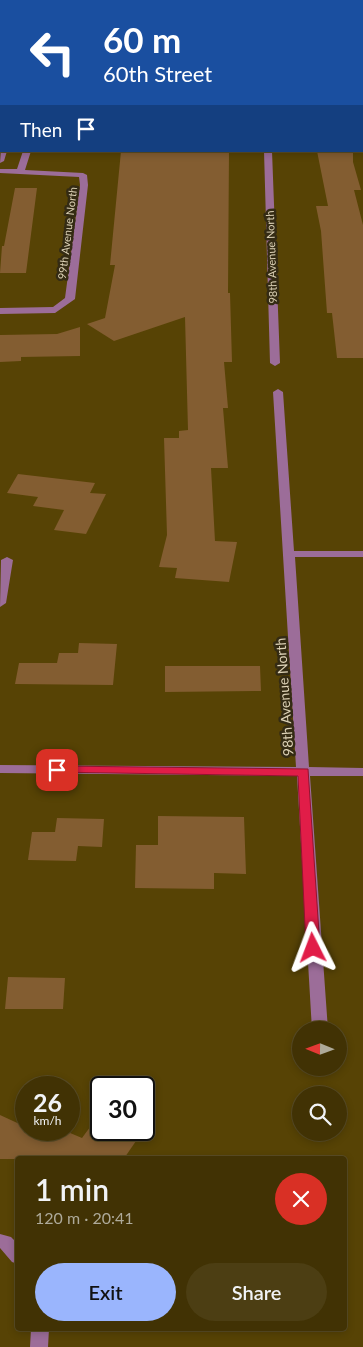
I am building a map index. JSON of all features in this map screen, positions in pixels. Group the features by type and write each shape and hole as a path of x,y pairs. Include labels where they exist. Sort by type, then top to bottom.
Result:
{"street":[{"path":"0,171 21,171 27,152"},
{"name":"98th Avenue North","path":"268,152 275,363"},
{"name":"99th Avenue North","path":"0,311 55,310 70,299 84,185 83,174 21,171"},
{"name":"98th Avenue North","path":"278,392 319,1021"},
{"path":"289,554 363,554"},
{"path":"0,603 7,560"},
{"path":"0,769 363,772"},
{"path":"0,1241 5,1242 15,1254"},
{"path":"38,1347 40,1331"}],"building":[{"path":"121,152 229,152 228,293 230,293 232,362 224,362 228,408 223,408 228,468 211,468 215,541 237,542 229,582 175,578 177,568 159,567 167,535 164,438 179,438 179,431 188,430 185,317 114,341 87,324 105,318 115,265 110,265"},
{"path":"317,152 353,152 353,162 361,190 354,190 363,225 363,358 337,358 332,313 327,313 321,231 316,206 328,206"},
{"path":"15,188 37,188 26,273 0,273 2,246 4,246"},
{"path":"80,327 80,356 21,357 21,361 0,362 0,335 57,334"},
{"path":"18,474 95,483 90,493 106,494 86,534 54,530 64,510 33,506 38,497 7,493"},
{"path":"79,643 117,644 113,685 15,684 19,663 57,663 59,653 78,653"},
{"path":"165,666 260,666 261,691 165,692"},
{"path":"158,816 244,817 246,874 214,873 214,889 135,888 136,845 158,845"},
{"path":"57,818 104,819 102,847 78,846 76,861 28,860 32,832 55,832"},
{"path":"8,977 65,978 63,1009 5,1009"},
{"path":"0,1115 15,1122 15,1141 80,1141 80,1137 82,1138 90,1127 90,1141 136,1141 126,1156 15,1156 15,1159 0,1159"}],"route":[{"path":"57,770 304,772 313,948"}]}
